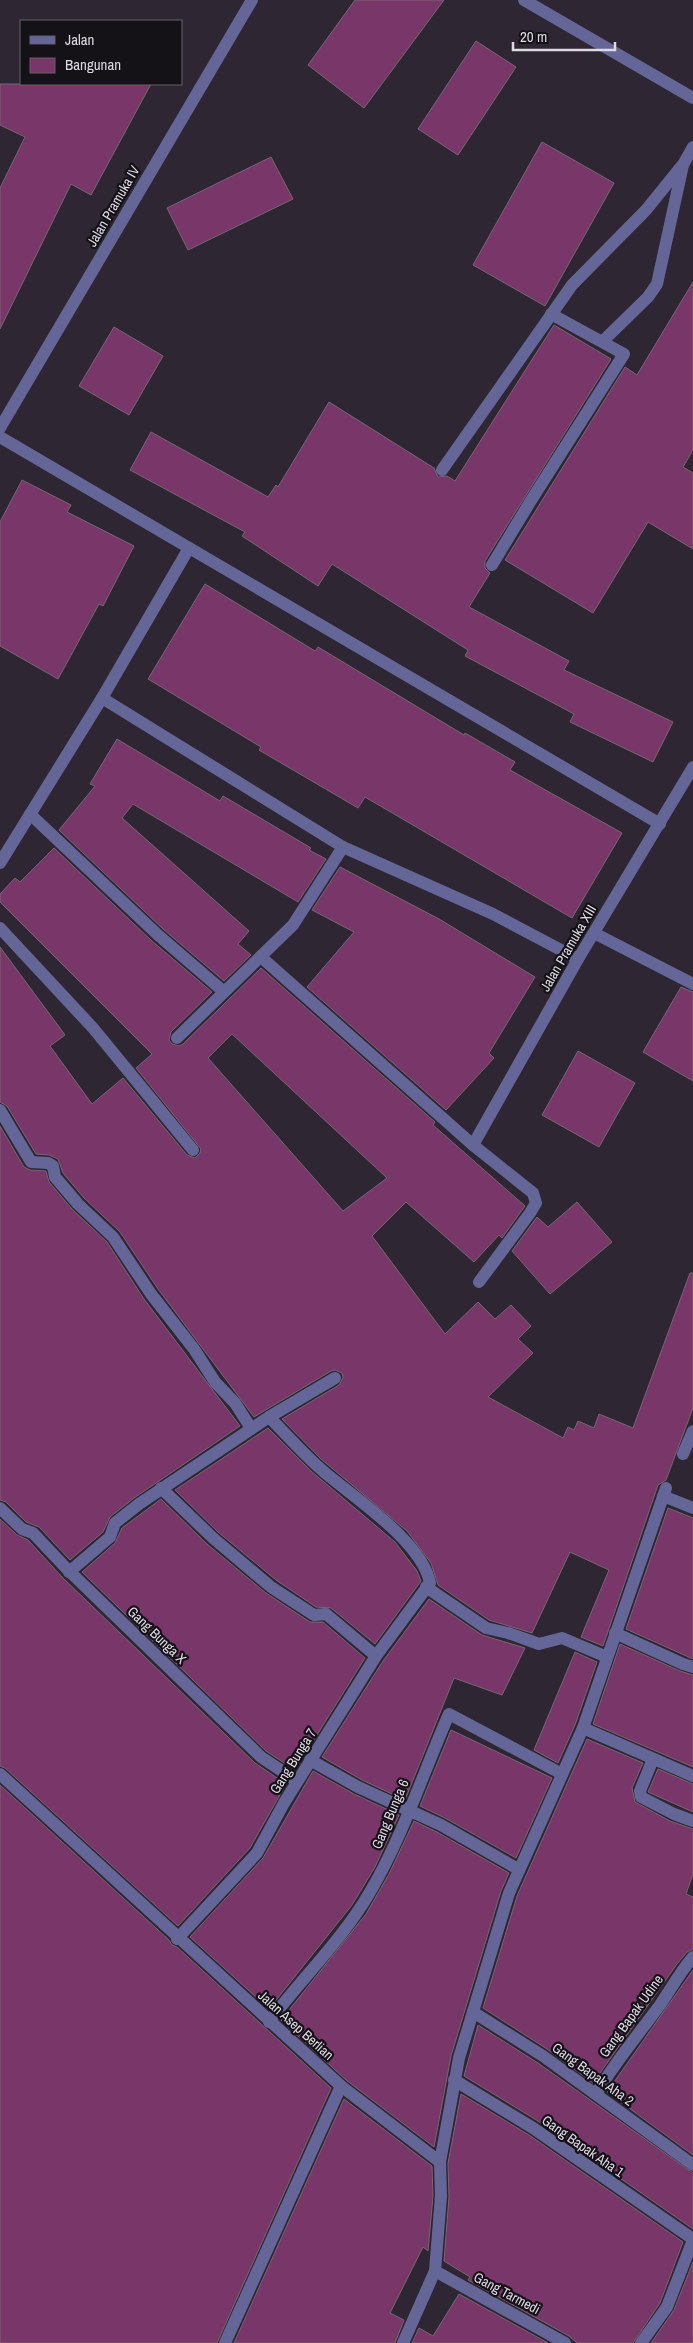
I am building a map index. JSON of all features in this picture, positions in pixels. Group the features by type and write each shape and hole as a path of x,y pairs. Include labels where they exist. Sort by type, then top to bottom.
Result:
{"street":[{"name":"Jalan Pramuka IV","path":"0,428 252,0"},
{"path":"524,0 693,98"},
{"path":"442,470 572,285 646,210 684,163 693,147"},
{"path":"603,341 648,297 657,284 684,163"},
{"path":"492,565 624,354 551,314"},
{"path":"0,437 660,824"},
{"path":"0,862 102,698 188,548"},
{"path":"102,698 343,847 493,914 578,959"},
{"name":"Jalan Pramuka XIII","path":"473,1145 578,959 693,767"},
{"path":"30,814 158,935 223,991"},
{"path":"177,1038 223,991 293,925 343,847"},
{"path":"0,928 93,1028 193,1150"},
{"path":"594,933 693,984"},
{"path":"260,957 473,1145 533,1194 536,1203 479,1282"},
{"path":"0,1110 31,1162 48,1163 53,1166 55,1177 78,1204 116,1240 150,1294 194,1349 215,1382 235,1403 251,1428"},
{"path":"69,1572 110,1537 115,1523 161,1488 251,1428 334,1378"},
{"path":"269,1417 322,1470 408,1544 428,1576 430,1583 425,1589 486,1628 508,1632 539,1644 562,1638 607,1657"},
{"path":"683,1454 693,1431"},
{"path":"161,1488 213,1538 271,1587 314,1615 325,1614 376,1656"},
{"path":"403,2343 435,2271 441,2196 440,2162 454,2080 473,2012 518,1869 582,1728 664,1492 693,1508"},
{"name":"Gang Bunga X","path":"0,1508 22,1529 33,1533 69,1572 261,1757 297,1781"},
{"name":"Gang Bunga 7","path":"177,1939 257,1853 297,1781 376,1656 425,1589"},
{"path":"615,1634 693,1667"},
{"name":"Gang Bunga 6","path":"269,2022 347,1927 370,1893 410,1812 424,1770 449,1714 562,1774"},
{"path":"582,1728 693,1776"},
{"path":"653,1758 640,1791 641,1797 674,1814 693,1820"},
{"path":"310,1760 358,1787 442,1825 518,1869"},
{"name":"Jalan Asep Berlian","path":"0,1774 177,1939 341,2086 440,2162"},
{"name":"Gang Bapak Udine","path":"596,2094 613,2066 693,1957"},
{"name":"Gang Bapak Aha 2","path":"473,2012 543,2056 693,2164"},
{"name":"Gang Bapak Aha 1","path":"454,2080 533,2128 693,2240"},
{"path":"225,2343 341,2086"},
{"path":"641,2343 667,2307 693,2240"},
{"name":"Gang Tarmedi","path":"435,2271 564,2343"}],"building":[{"path":"355,0 444,0 364,108 308,65"},
{"path":"476,41 516,67 458,155 418,129"},
{"path":"0,84 150,85 91,195 71,184 0,329 0,188 25,137 0,125"},
{"path":"542,142 614,183 545,306 473,265"},
{"path":"271,157 293,199 188,250 167,208"},
{"path":"693,282 693,450 683,467 693,473 693,549 648,522 593,613 505,560 625,367 637,375"},
{"path":"554,325 611,359 485,561 485,568 490,573 469,607 569,661 564,670 673,722 653,762 570,722 574,714 465,656 468,650 332,564 318,586 242,536 245,532 130,470 151,432 268,497 276,485 278,487 329,402 434,468 438,477 447,476 455,481"},
{"path":"114,327 163,356 129,415 79,386"},
{"path":"22,480 71,505 67,512 134,546 103,606 99,604 58,679 0,646 0,522"},
{"path":"205,584 315,651 318,647 464,735 465,733 515,762 510,770 622,833 572,918 365,797 358,808 259,750 261,747 148,679"},
{"path":"117,739 220,801 223,796 311,848 309,850 326,859 298,902 133,804 122,818 249,931 238,944 251,955 224,981 163,929 59,830 95,786 90,784"},
{"path":"54,848 152,941 212,992 171,1032 169,1040 172,1044 179,1046 183,1044 261,968 435,1122 433,1125 525,1206 502,1238 499,1235 474,1262 406,1202 372,1236 445,1334 478,1302 495,1319 511,1305 531,1326 518,1339 533,1353 488,1397 563,1438 568,1427 574,1430 578,1421 594,1428 599,1414 633,1428 690,1273 693,1273 693,1408 666,1480 658,1485 603,1646 581,1637 609,1570 570,1552 532,1633 489,1620 438,1585 431,1563 407,1531 321,1459 282,1419 339,1385 343,1378 342,1373 335,1370 331,1371 254,1417 158,1289 120,1232 84,1198 63,1173 58,1159 49,1155 36,1154 7,1106 0,1102 0,947 65,1035 50,1046 92,1104 123,1078 187,1155 195,1158 201,1149 136,1068 152,1054 0,902 0,894 15,878 20,882","holes":["232,1034 387,1178 343,1211 208,1058"]},
{"path":"340,867 439,919 535,977 489,1053 494,1058 446,1110 307,987 354,932 312,910"},
{"path":"681,987 693,992 693,1081 643,1052"},
{"path":"578,1051 635,1083 599,1147 542,1115"},
{"path":"0,1126 24,1167 30,1170 46,1171 49,1182 72,1209 107,1242 144,1299 240,1426 134,1498 110,1517 103,1532 70,1560 39,1527 26,1522 6,1502 0,1500"},
{"path":"577,1202 612,1242 550,1294 512,1251 537,1217 548,1227"},
{"path":"268,1428 311,1471 395,1542 417,1571 421,1581 375,1644 331,1608 316,1607 276,1580 218,1532 175,1490"},
{"path":"161,1499 207,1544 266,1593 310,1622 323,1622 365,1658 295,1770 266,1751 82,1572 115,1543 122,1528"},
{"path":"668,1508 693,1518 693,1659 626,1629"},
{"path":"0,1519 17,1535 28,1540 63,1578 255,1763 286,1784 250,1848 178,1926 5,1768 0,1766"},
{"path":"429,1599 482,1635 525,1648 502,1695 454,1678 405,1800 362,1780 322,1757 383,1661"},
{"path":"620,1644 693,1675 693,1767 593,1724"},
{"path":"575,1652 597,1662 575,1725 558,1763 534,1750"},
{"path":"451,1730 552,1778 516,1858 420,1806"},
{"path":"587,1739 643,1763 632,1788 635,1802 670,1821 693,1829 693,1874 686,1894 693,1897 693,1949 687,1952 677,1964 593,2083 547,2049 483,2008 517,1896"},
{"path":"658,1769 693,1784 693,1812 648,1792"},
{"path":"313,1771 354,1794 399,1815 375,1867 352,1905 269,2009 190,1937 263,1858"},
{"path":"0,1785 169,1940 172,1945 177,1947 331,2088 217,2343 0,2343"},
{"path":"414,1821 509,1873 501,1891 451,2056 434,2147 346,2080 281,2020 366,1914 389,1874"},
{"path":"693,1970 693,2155 607,2092"},
{"path":"478,2025 538,2063 693,2173 693,2229 538,2121 464,2076"},
{"path":"461,2094 529,2135 683,2242 660,2303 633,2343 577,2343 569,2336 468,2280 470,2277 444,2261 449,2197 448,2163"},
{"path":"344,2099 432,2166 433,2196 428,2251 423,2247 390,2313 404,2320 395,2343 234,2343"},
{"path":"693,2262 693,2343 651,2343 674,2310"},
{"path":"459,2294 548,2343 412,2343 419,2328 433,2336"}]}
